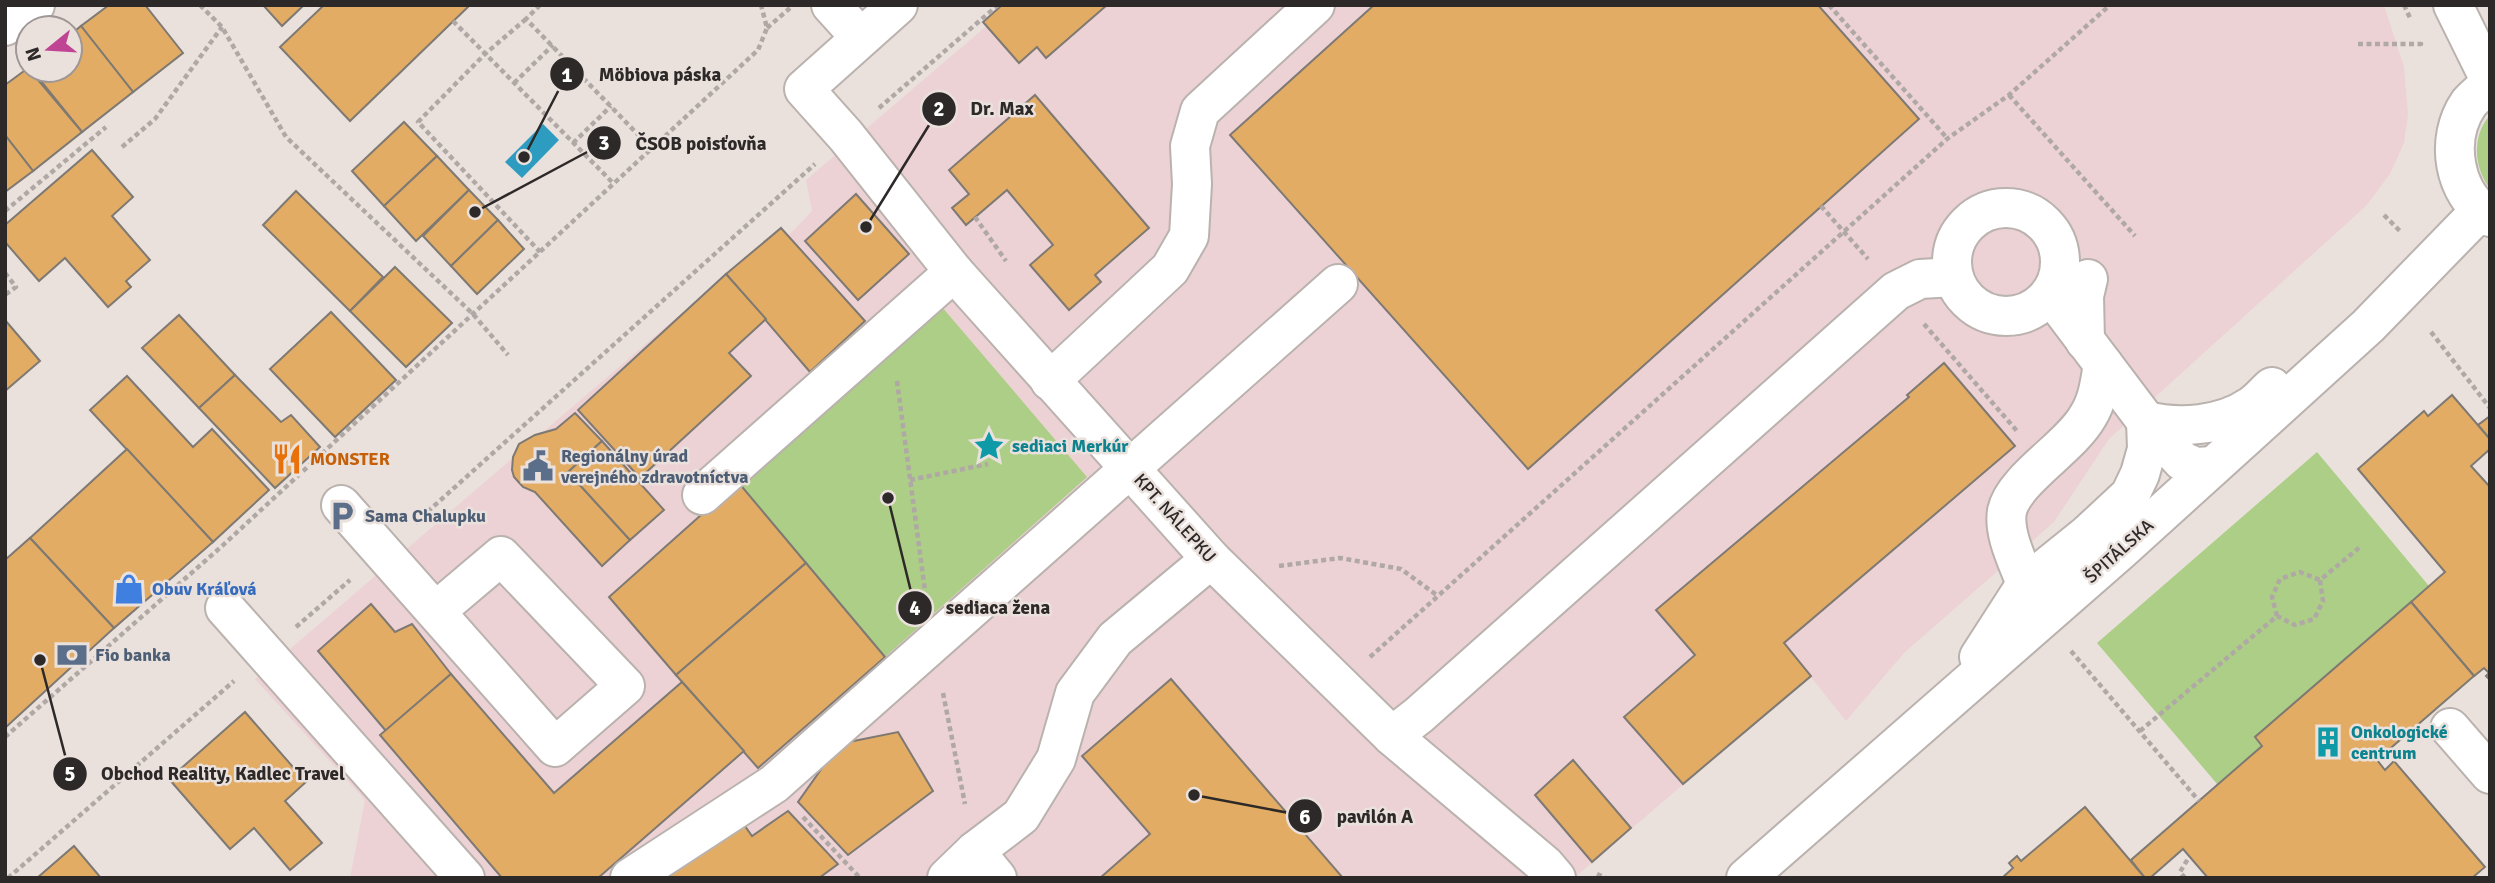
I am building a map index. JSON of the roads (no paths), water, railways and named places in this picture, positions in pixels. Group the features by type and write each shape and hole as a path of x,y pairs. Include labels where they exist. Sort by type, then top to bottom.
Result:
{"street":[{"path":"5,26 35,5"},
{"path":"831,5 860,37 898,5"},
{"path":"1050,381 1170,269 1189,236 1192,184 1190,146 1200,111 1315,5"},
{"path":"2453,5 2490,82 2470,103 2457,130 2455,150 2463,187 2485,214"},
{"name":"KPT. NÁLEPKU","path":"860,37 804,89 846,136 954,272 1211,559 1392,736 1545,864 1556,878"},
{"path":"2014,207 2040,218 2058,241 2061,269 2051,295 2032,311 2009,317 1986,313 1966,299 1954,277 1952,258 1957,238 1969,222 1987,211 2014,207"},
{"name":"ŠPITÁLSKA","path":"1746,878 2213,466 2368,326 2485,214"},
{"path":"702,495 954,272"},
{"path":"1392,736 1419,715 1896,291 1920,279 1954,277"},
{"path":"2026,584 2007,525 2007,510 2020,487 2073,436 2088,416 2099,391 2084,296 2088,279"},
{"path":"630,878 774,784 1338,284"},
{"path":"2051,295 2146,421 2182,461 2196,467 2213,466"},
{"path":"2146,421 2166,426 2189,426 2223,418 2250,406 2313,356 2368,326"},
{"path":"1956,695 2026,584 2088,534 2130,495 2140,474 2147,449 2146,421"},
{"path":"341,505 555,747 625,686 501,556 436,611"},
{"path":"947,878 986,864 1021,816 1056,759 1075,693 1115,639 1211,559"},
{"path":"225,608 465,878"},
{"path":"2450,728 2490,774"}],"water":[{"path":"543,124 559,140 522,178 505,162"}],"place":[{"name":"Möbiova páska","path":"524,157"},
{"name":"ČSOB poisťovňa","path":"475,212"},
{"name":"Dr. Max","path":"866,227"},
{"name":"sediaci Merkúr","path":"989,446"},
{"name":"MONSTER","path":"287,459"},
{"name":"Regionálny úrad verejného zdravotníctva","path":"538,466"},
{"name":"sediaca žena","path":"888,498"},
{"name":"Sama Chalupku","path":"342,516"},
{"name":"Obuv Kráľová","path":"129,589"},
{"name":"Fio banka","path":"72,655"},
{"name":"Obchod Reality, Kadlec Travel","path":"40,660"},
{"name":"Onkologické centrum","path":"2328,742"},
{"name":"pavilón A","path":"1194,795"}]}
